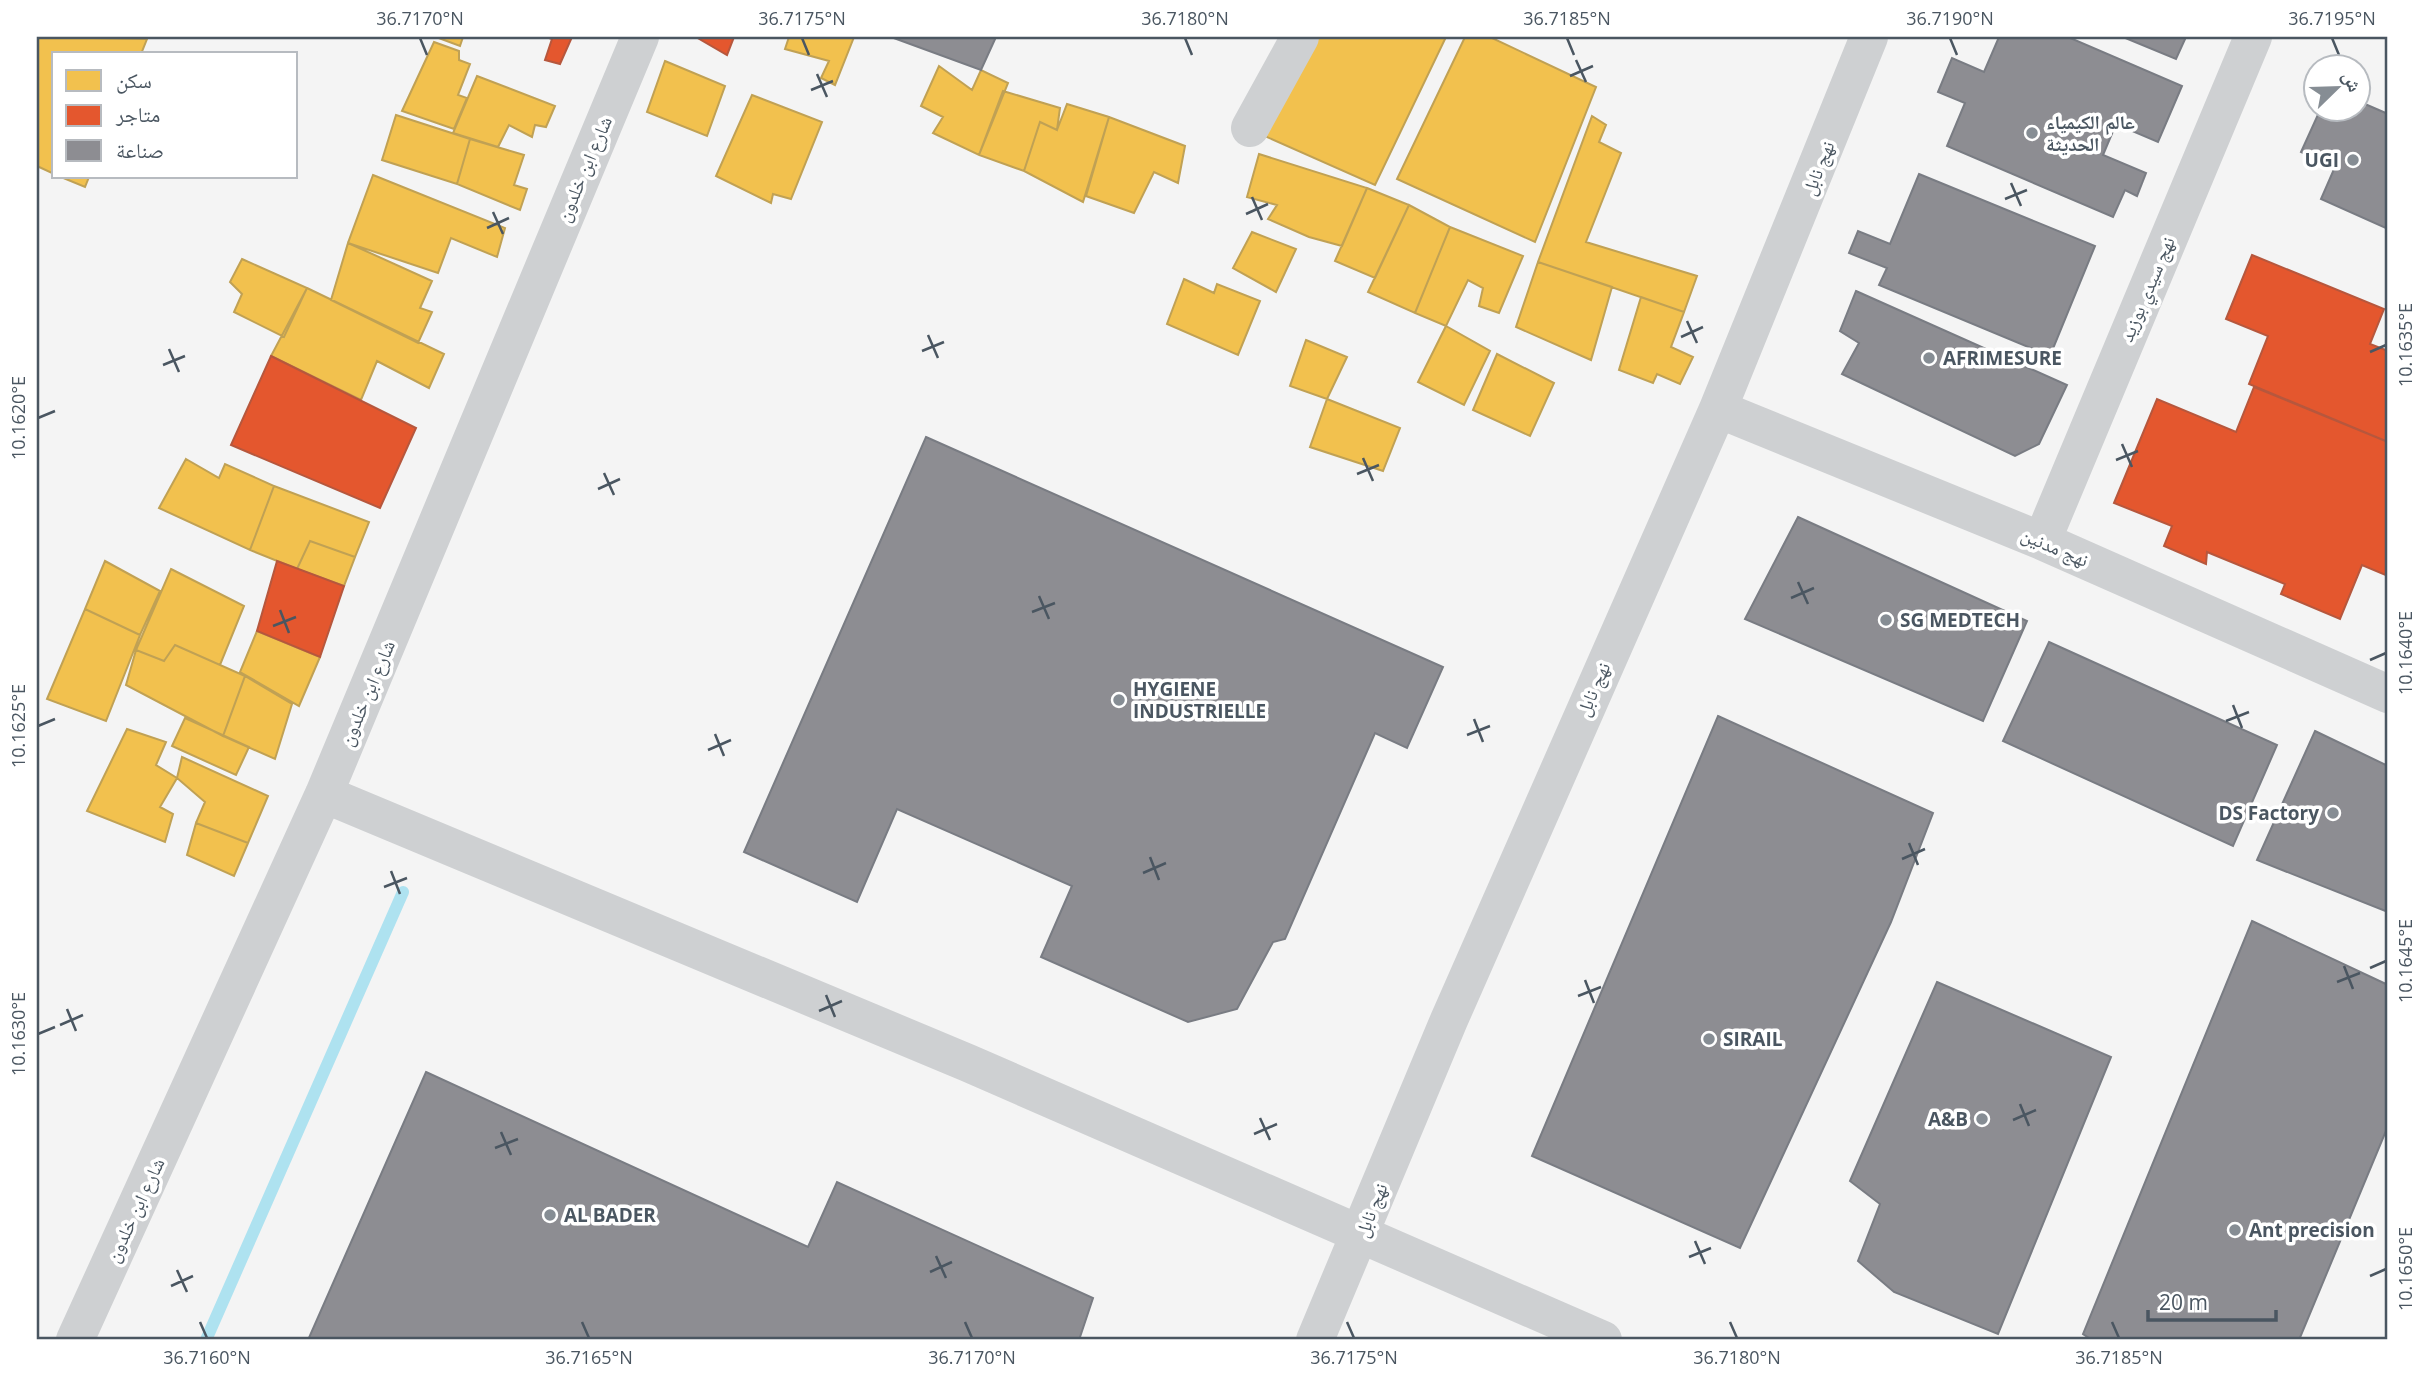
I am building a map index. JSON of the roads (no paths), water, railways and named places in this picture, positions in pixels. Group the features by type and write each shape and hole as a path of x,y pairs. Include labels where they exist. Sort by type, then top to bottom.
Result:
{"street":[{"name":"شارع ابن خلدون","path":"75,1340 324,794 639,37"},
{"path":"1250,128 1300,37"},
{"name":"نهج نابل","path":"1315,1340 1361,1237 1460,995 1718,409 1870,37"},
{"name":"نهج سيدي بوزيد","path":"2042,541 2253,37"},
{"name":"نهج مدنين","path":"1718,409 2042,541 2388,694"},
{"path":"324,794 968,1063 1361,1237 1603,1340"}],"waterway":[{"path":"206,1340 403,892"}],"place":[{"name":"عالم الكيمياء الحديثة","path":"2032,133"},
{"name":"UGI","path":"2353,160"},
{"name":"AFRIMESURE","path":"1929,358"},
{"name":"SG MEDTECH","path":"1886,620"},
{"name":"HYGIENE INDUSTRIELLE","path":"1119,700"},
{"name":"DS Factory","path":"2333,813"},
{"name":"SIRAIL","path":"1709,1039"},
{"name":"A&B","path":"1982,1119"},
{"name":"AL BADER","path":"550,1215"},
{"name":"Ant precision","path":"2235,1230"}]}
